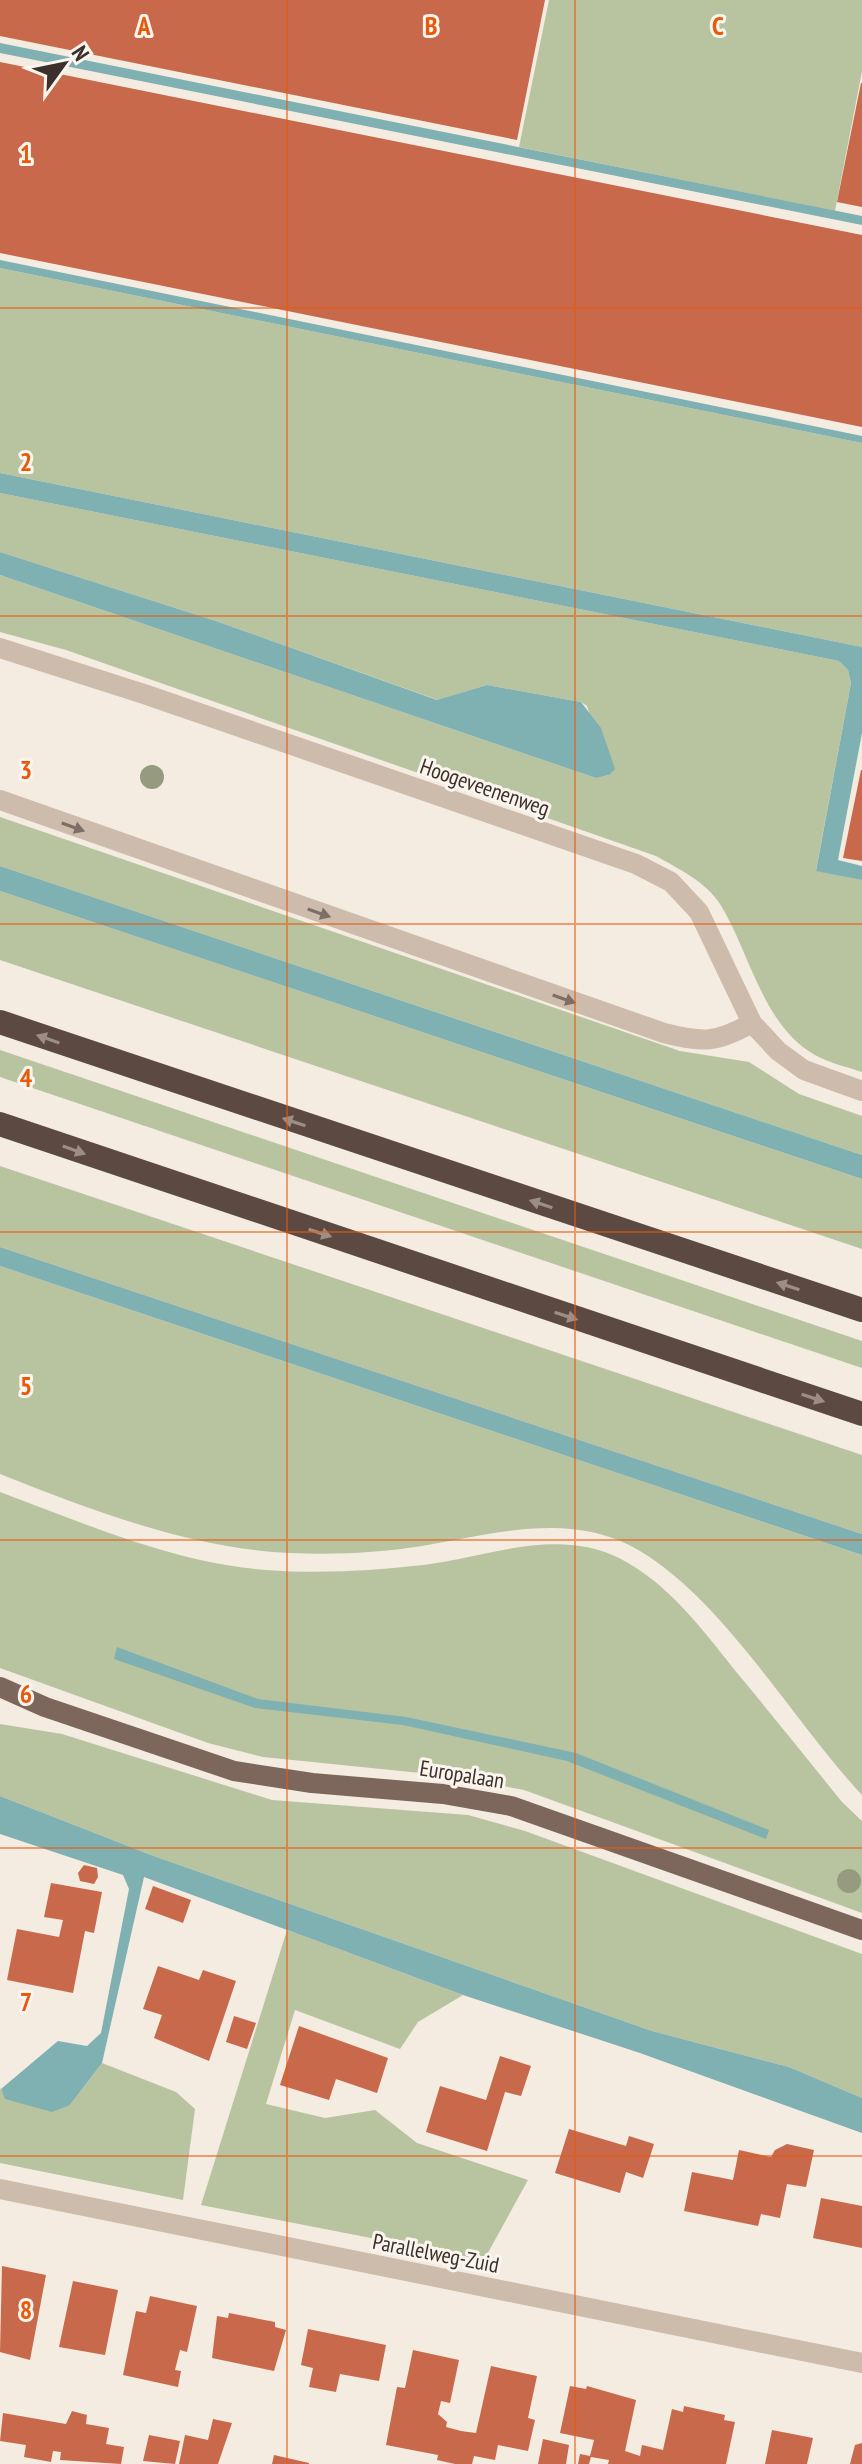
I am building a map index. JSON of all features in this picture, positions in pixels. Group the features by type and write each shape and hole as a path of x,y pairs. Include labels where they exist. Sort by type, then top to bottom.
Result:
{"highway":[{"path":"0,1022 862,1310"},
{"path":"0,1124 862,1414"}],"main road":[{"name":"Europalaan","path":"0,1687 45,1707"},
{"name":"Europalaan","path":"0,1696 45,1707 234,1771 312,1783 443,1794 511,1806 862,1930"}],"street":[{"name":"Hoogeveenenweg","path":"0,648 144,694 636,864 671,882 699,912 752,1023 778,1051 804,1070 862,1091"},
{"path":"0,800 664,1033 700,1042 726,1037 752,1023"},
{"name":"Parallelweg-Zuid","path":"0,2189 862,2363"}],"green space":[{"path":"549,0 862,0 862,71 835,211 519,147"},
{"path":"0,268 862,443 862,647 0,473"},
{"path":"0,493 839,661 848,670 851,683 816,870 862,880 862,1072 820,1058 797,1042 782,1026 720,904 700,883 674,866 656,856 66,650 0,632 0,575 596,778 609,775 587,706 581,702 487,685 438,700 216,621 0,552"},
{"path":"0,817 680,1051 749,1062 799,1094 862,1116 862,1155 0,866"},
{"path":"0,891 862,1179 862,1249 0,960"},
{"path":"0,1050 862,1341 862,1368 0,1077"},
{"path":"0,1166 862,1455 862,1534 0,1247"},
{"path":"0,1266 862,1555 862,1795 757,1664 701,1600 640,1551 614,1539 587,1531 560,1528 505,1531 372,1552 306,1554 252,1550 142,1526 0,1474"},
{"path":"0,1492 164,1551 266,1570 325,1572 403,1567 546,1544 595,1549 619,1558 655,1582 687,1612 842,1802 862,1821 862,1913 524,1790 450,1776 263,1757 208,1743 0,1668"},
{"path":"0,1724 62,1734 272,1800 468,1815 525,1831 862,1954 862,2098 789,2067 652,2031 151,1855 0,1796"},
{"path":"287,1930 463,1995 418,2022 400,2049 295,2010 266,2104 325,2118 375,2110 417,2143 528,2180 484,2260 201,2205"},
{"path":"102,2063 176,2092 195,2109 183,2200 0,2163 0,2088 6,2099 70,2105"}],"water":[{"path":"0,43 862,216 862,225 0,53"},
{"path":"0,260 862,436 862,443 0,268"},
{"path":"0,473 862,647 862,733 838,860 862,866 862,880 816,871 851,683 848,670 839,661 0,493"},
{"path":"0,552 216,621 437,700 487,685 581,702 601,728 615,769 609,775 596,778 0,575"},
{"path":"0,866 862,1155 862,1179 0,891"},
{"path":"0,1247 862,1534 862,1555 0,1266"},
{"path":"117,1647 258,1699 406,1717 576,1753 769,1830 766,1839 567,1761 403,1725 255,1708 114,1659"},
{"path":"0,1796 151,1855 652,2031 789,2067 862,2098 862,2133 640,2053 463,1995 144,1877 102,2063 70,2105 52,2112 5,2099 1,2089 58,2041 87,2046 101,2033 129,1889 123,1875 0,1834"}],"building":[{"path":"0,0 545,0 517,140 0,36"},
{"path":"0,62 862,235 862,427 0,253"},
{"path":"862,83 862,207 837,202"},
{"path":"862,770 862,861 843,858"},
{"path":"84,1865 97,1868 98,1877 94,1884 80,1881 78,1873"},
{"path":"51,1883 102,1892 94,1933 85,1931 73,1993 7,1980 17,1929 59,1937 63,1920 44,1917"},
{"path":"153,1886 191,1900 183,1923 145,1909"},
{"path":"158,1966 199,1980 203,1970 236,1981 209,2061 154,2038 162,2015 143,2009"},
{"path":"234,2016 256,2023 247,2049 226,2042"},
{"path":"299,2026 388,2058 377,2093 336,2079 329,2100 280,2085"},
{"path":"500,2056 531,2066 521,2096 505,2092 487,2151 426,2132 440,2086 486,2100"},
{"path":"569,2129 626,2146 629,2136 654,2144 643,2178 626,2172 620,2193 555,2173"},
{"path":"787,2144 814,2150 806,2187 787,2184 780,2218 761,2214 758,2226 684,2211 692,2172 733,2180 739,2150 771,2157 775,2150"},
{"path":"821,2198 862,2206 862,2248 813,2238"},
{"path":"2,2266 46,2275 30,2360 0,2352"},
{"path":"73,2281 118,2290 105,2355 59,2347"},
{"path":"150,2296 197,2306 187,2352 180,2350 175,2370 181,2371 178,2387 123,2375 136,2311 146,2313"},
{"path":"229,2313 275,2322 275,2327 286,2330 274,2371 212,2358 217,2316 228,2318"},
{"path":"308,2329 386,2345 379,2381 340,2374 336,2392 309,2387 313,2368 301,2365"},
{"path":"413,2350 459,2360 450,2403 441,2401 438,2414 447,2422 446,2427 461,2431 476,2433 491,2366 537,2376 528,2418 535,2420 528,2451 498,2445 495,2460 474,2456 472,2464 455,2464 437,2460 438,2455 386,2445 397,2387 405,2388"},
{"path":"570,2386 586,2389 587,2386 636,2400 625,2451 640,2456 642,2445 663,2450 672,2409 683,2412 684,2406 725,2415 724,2420 735,2422 726,2464 608,2464 609,2460 591,2457 589,2464 578,2464 580,2454 590,2456 594,2440 560,2433"},
{"path":"72,2411 87,2415 86,2424 109,2428 106,2444 124,2447 121,2464 60,2460 61,2452 53,2451 51,2462 24,2457 26,2445 0,2441 3,2413 66,2424"},
{"path":"213,2419 232,2423 218,2464 179,2464 185,2435 208,2440"},
{"path":"772,2430 813,2438 807,2464 765,2464"},
{"path":"149,2435 180,2441 175,2464 143,2461"},
{"path":"543,2439 569,2445 566,2464 538,2464"},
{"path":"862,2443 862,2464 850,2464 855,2445"},
{"path":"274,2455 309,2463 309,2464 272,2464"}]}
